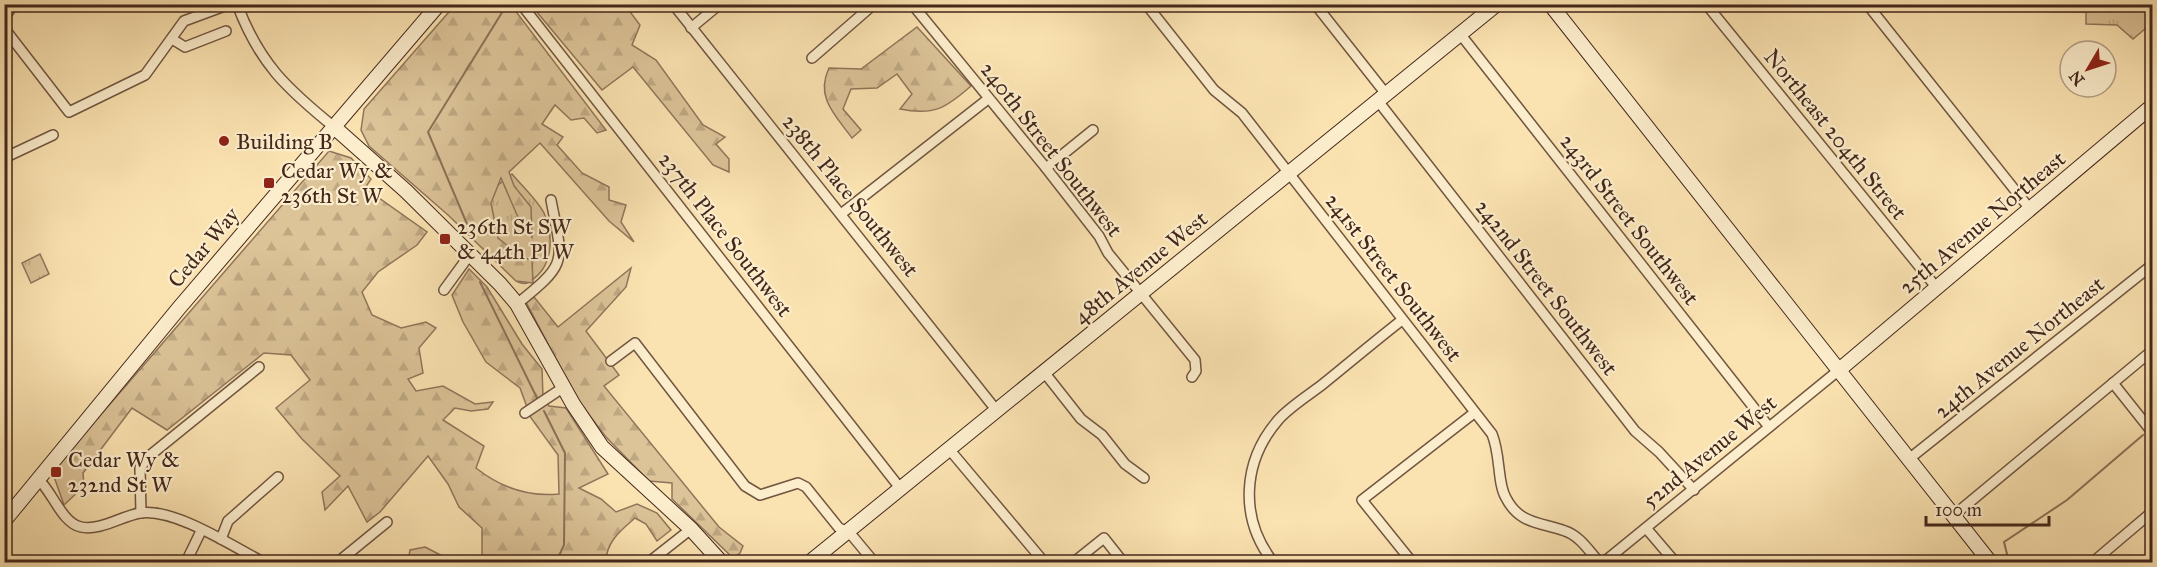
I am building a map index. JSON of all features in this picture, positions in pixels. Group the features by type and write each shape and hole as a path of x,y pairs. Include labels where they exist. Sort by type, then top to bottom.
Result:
{"main road":[{"name":"Cedar Way","path":"4,521 179,308 440,4"},
{"name":"48th Avenue West","path":"810,562 1497,4"},
{"path":"1550,4 1990,562"},
{"name":"25th Avenue Northeast","path":"1839,370 2152,106"},
{"path":"334,127 471,253 517,304 564,387 602,447 691,529 722,562"}],"street":[{"path":"4,18 14,4"},
{"path":"4,28 69,112 145,75 184,21 230,4"},
{"path":"237,4 248,33 264,62 307,105 334,127"},
{"name":"237th Place Southwest","path":"521,4 900,488"},
{"name":"238th Place Southwest","path":"674,4 997,411"},
{"path":"691,28 720,4"},
{"path":"812,58 874,4"},
{"name":"240th Street Southwest","path":"912,4 1046,168 1099,236 1108,253 1195,360 1196,371 1192,377"},
{"name":"241st Street Southwest","path":"1146,4 1214,90 1242,113 1492,435 1498,449 1502,489 1512,508 1539,526 1566,531 1582,542 1599,562"},
{"name":"242nd Street Southwest","path":"1315,4 1382,98 1635,430 1694,490"},
{"name":"Northeast 204th Street","path":"1706,4 1936,287"},
{"path":"1867,4 2030,209"},
{"path":"172,39 185,47 226,31"},
{"name":"243rd Street Southwest","path":"1461,34 1769,428"},
{"path":"841,214 988,99"},
{"path":"1046,168 1093,130"},
{"path":"4,158 53,135"},
{"path":"517,304 546,280 559,260 560,248 551,200"},
{"path":"444,291 471,253"},
{"name":"24th Avenue Northeast","path":"1909,459 2152,265"},
{"path":"1273,562 1264,551 1252,524 1249,476 1259,450 1280,418 1401,320"},
{"path":"611,361 635,343 745,486 760,495 798,483 806,487 839,528 849,532 874,562"},
{"path":"1953,516 2148,354"},
{"path":"141,513 140,468 148,457 259,367"},
{"name":"52nd Avenue West","path":"1604,562 1839,370"},
{"path":"1044,372 1081,419 1102,435 1125,464 1144,478"},
{"path":"2113,383 2152,432"},
{"path":"525,413 564,387"},
{"path":"1412,562 1362,500 1474,412"},
{"path":"949,450 1044,562"},
{"path":"221,540 228,521 278,477"},
{"path":"39,480 48,488 68,519 80,527 92,527 141,513 177,520 263,562"},
{"path":"2093,562 2152,512"},
{"path":"338,562 387,522"},
{"path":"1646,528 1674,562"},
{"path":"649,562 691,529"},
{"path":"186,562 201,531"},
{"path":"1074,562 1104,538 1123,562"}],"green space":[{"path":"455,5 511,5 606,130 597,133 584,118 571,120 555,105 542,124 563,137 557,145 582,173 609,187 609,200 626,205 621,222 634,242 609,221 540,143 509,172 514,186 531,207 532,237 517,215 501,178 491,203 498,238 518,254 532,261 533,283 516,281 448,215 369,146 361,130 364,109"},
{"path":"531,5 625,5 640,25 632,45 656,60 703,125 725,137 716,144 729,159 729,172 713,165 633,67 602,90"},
{"path":"2022,5 2084,5 2084,12 2022,11"},
{"path":"2086,5 2152,5 2152,23 2133,39 2117,25 2086,24"},
{"path":"917,27 971,86 947,105 931,111 900,109 912,94 897,74 877,88 851,89 843,109 861,130 852,138 834,113 826,97 825,78 829,68 861,69"},
{"path":"329,151 351,158 371,179 365,188 427,232 417,245 378,272 362,292 372,315 401,328 426,322 436,328 419,348 423,373 408,379 416,391 443,386 475,404 493,402 488,409 471,411 455,408 443,420 484,446 476,468 485,475 515,489 536,494 559,494 558,455 531,418 520,388 486,362 463,322 452,295 469,269 487,287 522,344 542,369 543,396 549,406 566,408 608,474 579,488 601,499 616,512 637,504 657,513 671,530 657,541 646,524 635,518 619,532 611,543 606,562 482,562 482,528 459,507 448,484 428,456 380,512 367,522 348,486 325,510 322,492 340,476 302,439 276,408 310,380 291,355 264,353 167,430 132,408 83,473 84,486 64,505 52,471"},
{"path":"512,174 544,213 549,229 550,246 547,262 538,275 526,283 518,282 455,219"},
{"path":"40,254 49,274 31,283 22,263"},
{"path":"631,268 626,287 586,331 619,375 604,386 719,527 743,546 740,553 733,558 672,499 672,483 649,481 606,437 577,399 526,302 534,297 558,327"},
{"path":"425,547 454,562 408,562 410,550"}],"waterway":[{"path":"467,224 428,132 506,6"},
{"path":"480,282 537,398"},
{"path":"544,411 565,453 564,545 556,562"},
{"path":"2009,562 2004,542 2067,500 2143,435"}],"place":[{"name":"Building B","path":"224,141"},
{"name":"Cedar Wy & 236th St W","path":"269,183"},
{"name":"236th St SW & 44th Pl W","path":"445,239"},
{"name":"Cedar Wy & 232nd St W","path":"56,472"}]}
